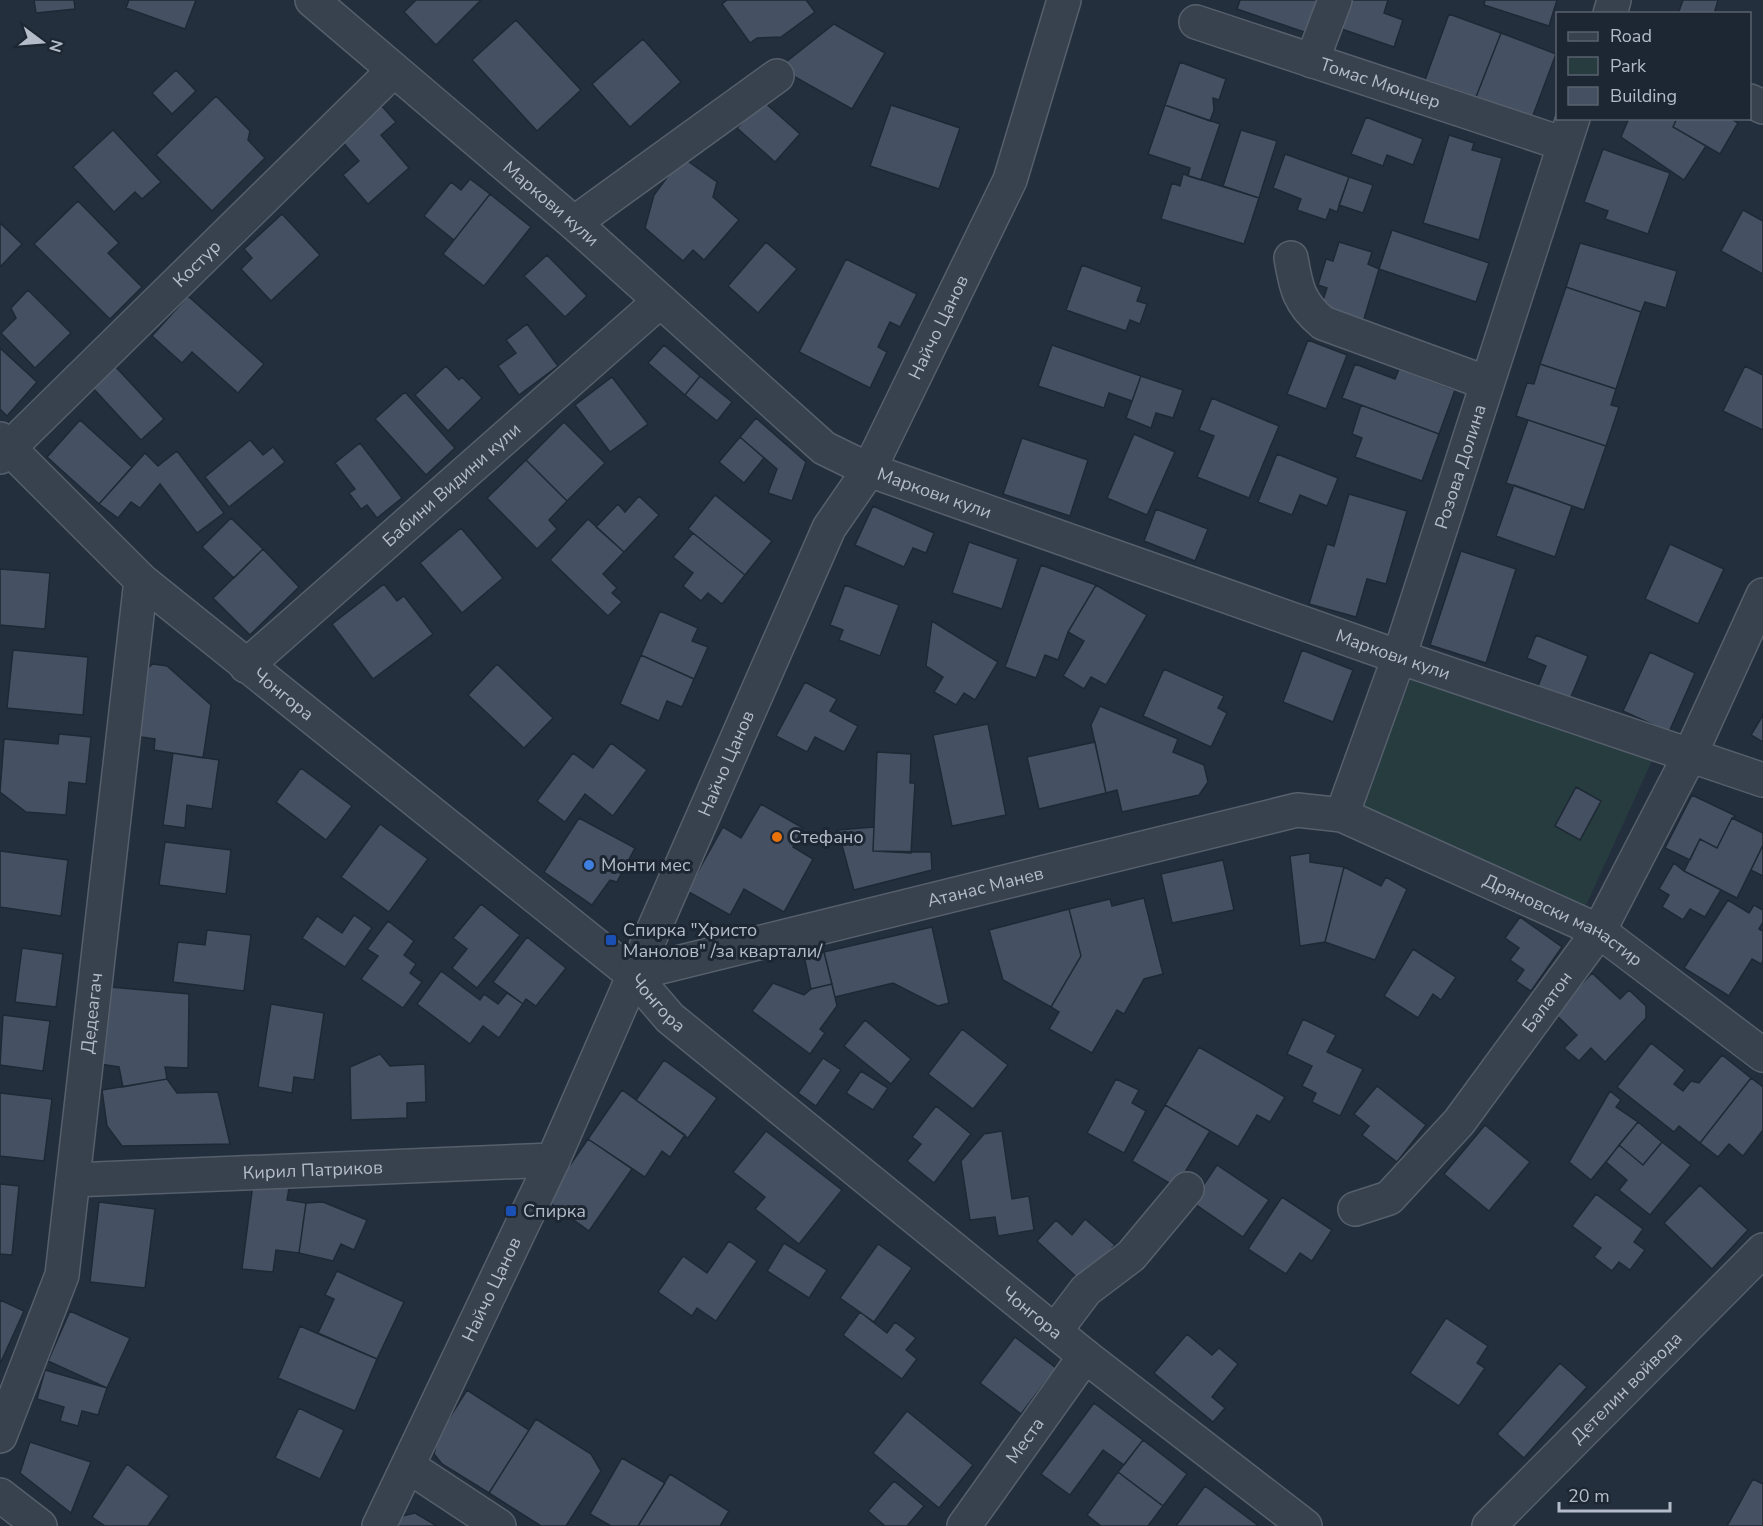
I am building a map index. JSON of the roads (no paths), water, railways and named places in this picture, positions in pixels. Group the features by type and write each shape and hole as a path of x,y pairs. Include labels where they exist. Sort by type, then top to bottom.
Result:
{"street":[{"name":"Маркови кули","path":"312,0 574,223 659,302 824,448 869,470 1399,657 1763,780"},
{"name":"Найчо Цанов","path":"379,1526 553,1160 632,974 829,528 869,470 1010,180 1064,0"},
{"path":"1312,61 1335,0"},
{"name":"Томас Мюнцер","path":"1196,22 1312,61 1568,131"},
{"name":"Костур","path":"3,448 393,71"},
{"path":"574,223 777,76"},
{"name":"Розова Долина","path":"1342,815 1399,657 1568,131"},
{"path":"1291,258 1296,285 1306,308 1323,323 1487,384"},
{"name":"Бабини Видини кули","path":"246,666 659,302"},
{"name":"Чонгора","path":"3,448 141,580 632,974 670,1018 1085,1356 1305,1526"},
{"name":"Дедеагач","path":"0,1436 62,1275 141,580"},
{"name":"Балатон","path":"1355,1209 1389,1198 1459,1122 1599,931 1690,755 1763,595"},
{"name":"Атанас Манев","path":"632,974 1297,810 1342,815"},
{"name":"Дряновски манастир","path":"1342,815 1599,931 1763,1055"},
{"name":"Кирил Патриков","path":"73,1180 553,1160"},
{"path":"1055,1330 1086,1290 1131,1256 1186,1189"},
{"name":"Детелин войвода","path":"1489,1526 1763,1250"},
{"name":"Места","path":"964,1526 1085,1356"},
{"path":"408,1466 499,1526"},
{"path":"0,1495 40,1526"}],"place":[{"name":"Стефано","path":"777,837"},
{"name":"Монти мес","path":"589,865"},
{"name":"Спирка \"Христо Манолов\" /за квартали/","path":"611,940"},
{"name":"Спирка","path":"511,1211"}]}
